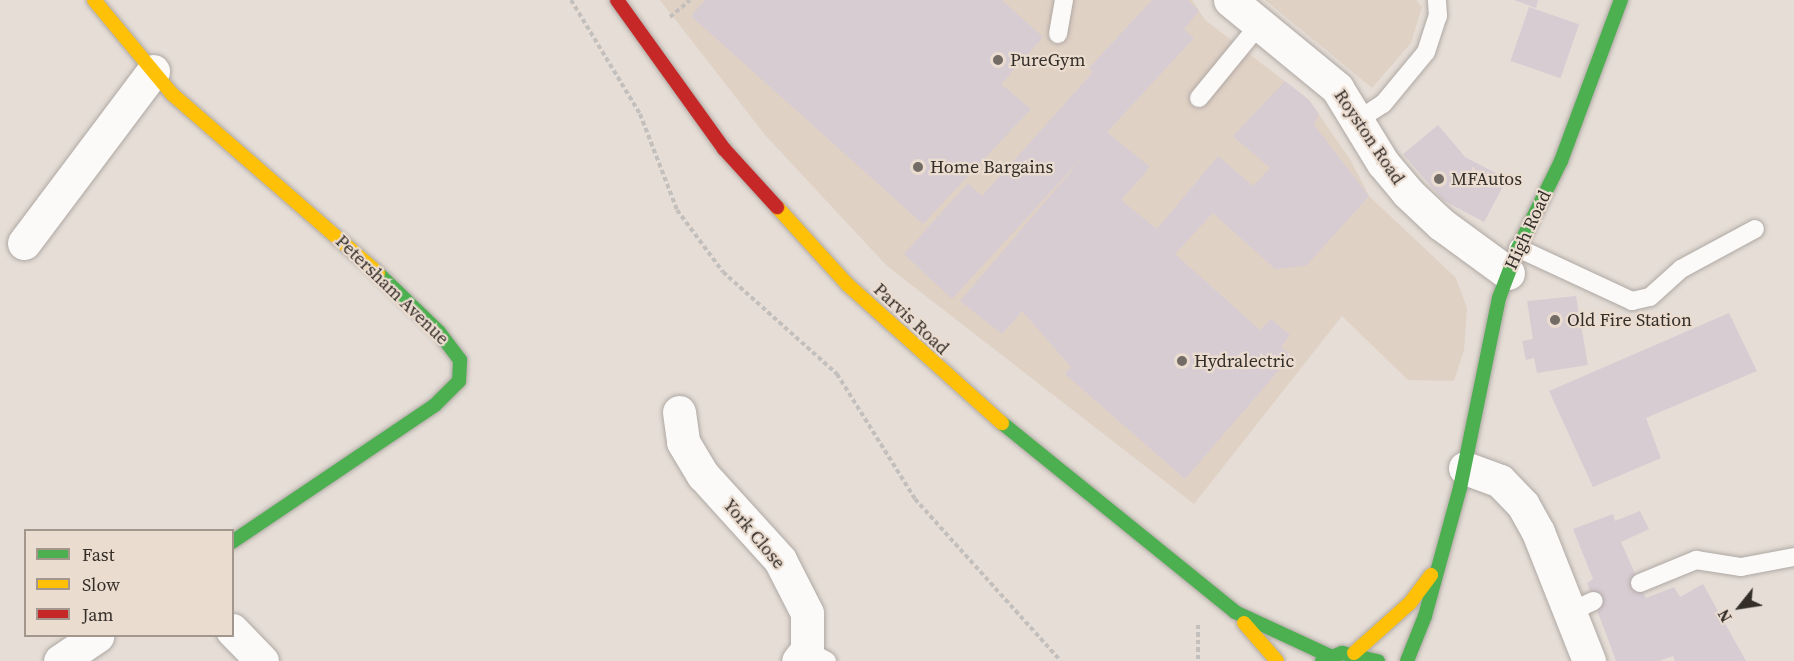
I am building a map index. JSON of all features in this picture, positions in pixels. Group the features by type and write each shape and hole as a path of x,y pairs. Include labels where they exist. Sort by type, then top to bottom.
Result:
{"street":[{"name":"Petersham Avenue","path":"94,0 153,71 205,126 387,280 439,332 460,360 459,381 435,405 234,541"},
{"name":"Parvis Road","path":"617,0 724,149 848,285 957,387 1235,612 1277,661"},
{"name":"Royston Road","path":"1230,0 1337,88 1383,163 1407,192 1440,224 1513,260"},
{"name":"High Road","path":"1407,661 1425,616 1436,568 1465,468 1490,331 1513,260 1561,161 1621,0"},
{"path":"24,243 153,71"},
{"name":"York Close","path":"679,412 682,442 703,475 780,560 807,613 811,657"},
{"path":"1465,468 1500,481 1523,505 1582,607 1589,661"},
{"name":"High Road","path":"1354,653 1410,603 1436,568"},
{"name":"Parvis Road","path":"1235,612 1326,659"},
{"path":"234,632 262,661"},
{"path":"60,661 96,637"},
{"path":"1326,659 1354,653 1378,661"}],"lane":[{"path":"1058,34 1064,0"},
{"path":"1358,120 1383,104 1426,52 1438,16 1437,0"},
{"path":"1199,98 1259,25"},
{"path":"1513,260 1632,301 1650,297 1681,269 1755,229"},
{"path":"1640,582 1696,560 1741,567 1794,557"}],"path":[{"path":"571,0 640,114 677,210 717,263 837,374 915,499 1061,661"},
{"path":"1198,625 1198,661"}],"shaded area":[{"path":"660,0 1192,0 1205,20 1309,100 1351,161 1369,196 1456,278 1467,308 1464,350 1454,381 1408,380 1342,316 1194,504 887,266 766,136"},
{"path":"1265,0 1416,0 1422,7 1411,43 1372,88"}],"building":[{"name":"Home Bargains","path":"705,0 1002,0 1043,37 1001,84 1031,109 923,224 691,16"},
{"path":"1152,0 1188,0 1199,11 1184,29 1194,38 1107,132 1150,167 1121,200 1157,229 1218,156 1253,186 1270,168 1233,136 1285,81 1309,100 1319,114 1314,125 1369,196 1306,266 1275,269 1213,213 1175,254 1260,330 1271,319 1290,335 1281,347 1292,355 1185,479 1065,374 1071,367 1022,311 1002,334 960,301 1091,148 952,299 904,254 968,183 982,196 1093,72 1089,68"},
{"path":"1514,0 1538,0 1536,8"},
{"path":"1529,7 1579,24 1561,78 1510,61"},
{"path":"1438,125 1465,157 1507,179 1484,222 1443,200 1403,154"},
{"name":"Old Fire Station","path":"1576,296 1588,365 1537,373 1534,358 1526,360 1522,341 1533,339 1527,301"},
{"path":"1729,313 1757,371 1646,418 1661,458 1593,487 1549,391"},
{"path":"1640,511 1649,529 1621,542 1646,598 1674,587 1680,597 1703,584 1746,661 1675,661 1673,656 1659,661 1616,661 1587,583 1593,579 1573,529 1613,514 1615,521"}],"traffic: fast":[{"path":"1407,661 1425,616 1460,488 1499,298 1518,248 1561,161 1621,0"},
{"path":"234,541 435,405 459,381 460,360 439,332 378,273"},
{"path":"1002,423 1235,612 1330,656"},
{"path":"1322,661 1342,653 1378,661"}],"traffic: slow":[{"path":"94,0 172,94 378,273"},
{"path":"777,207 848,285 1002,423"},
{"path":"1354,653 1410,603 1431,575"},
{"path":"1244,623 1277,661"}],"traffic: jam":[{"path":"617,0 724,149 777,207"}],"place":[{"name":"PureGym","path":"998,60"},
{"name":"Home Bargains","path":"918,167"},
{"name":"MFAutos","path":"1439,179"},
{"name":"Old Fire Station","path":"1555,320"},
{"name":"Hydralectric","path":"1182,361"}]}
